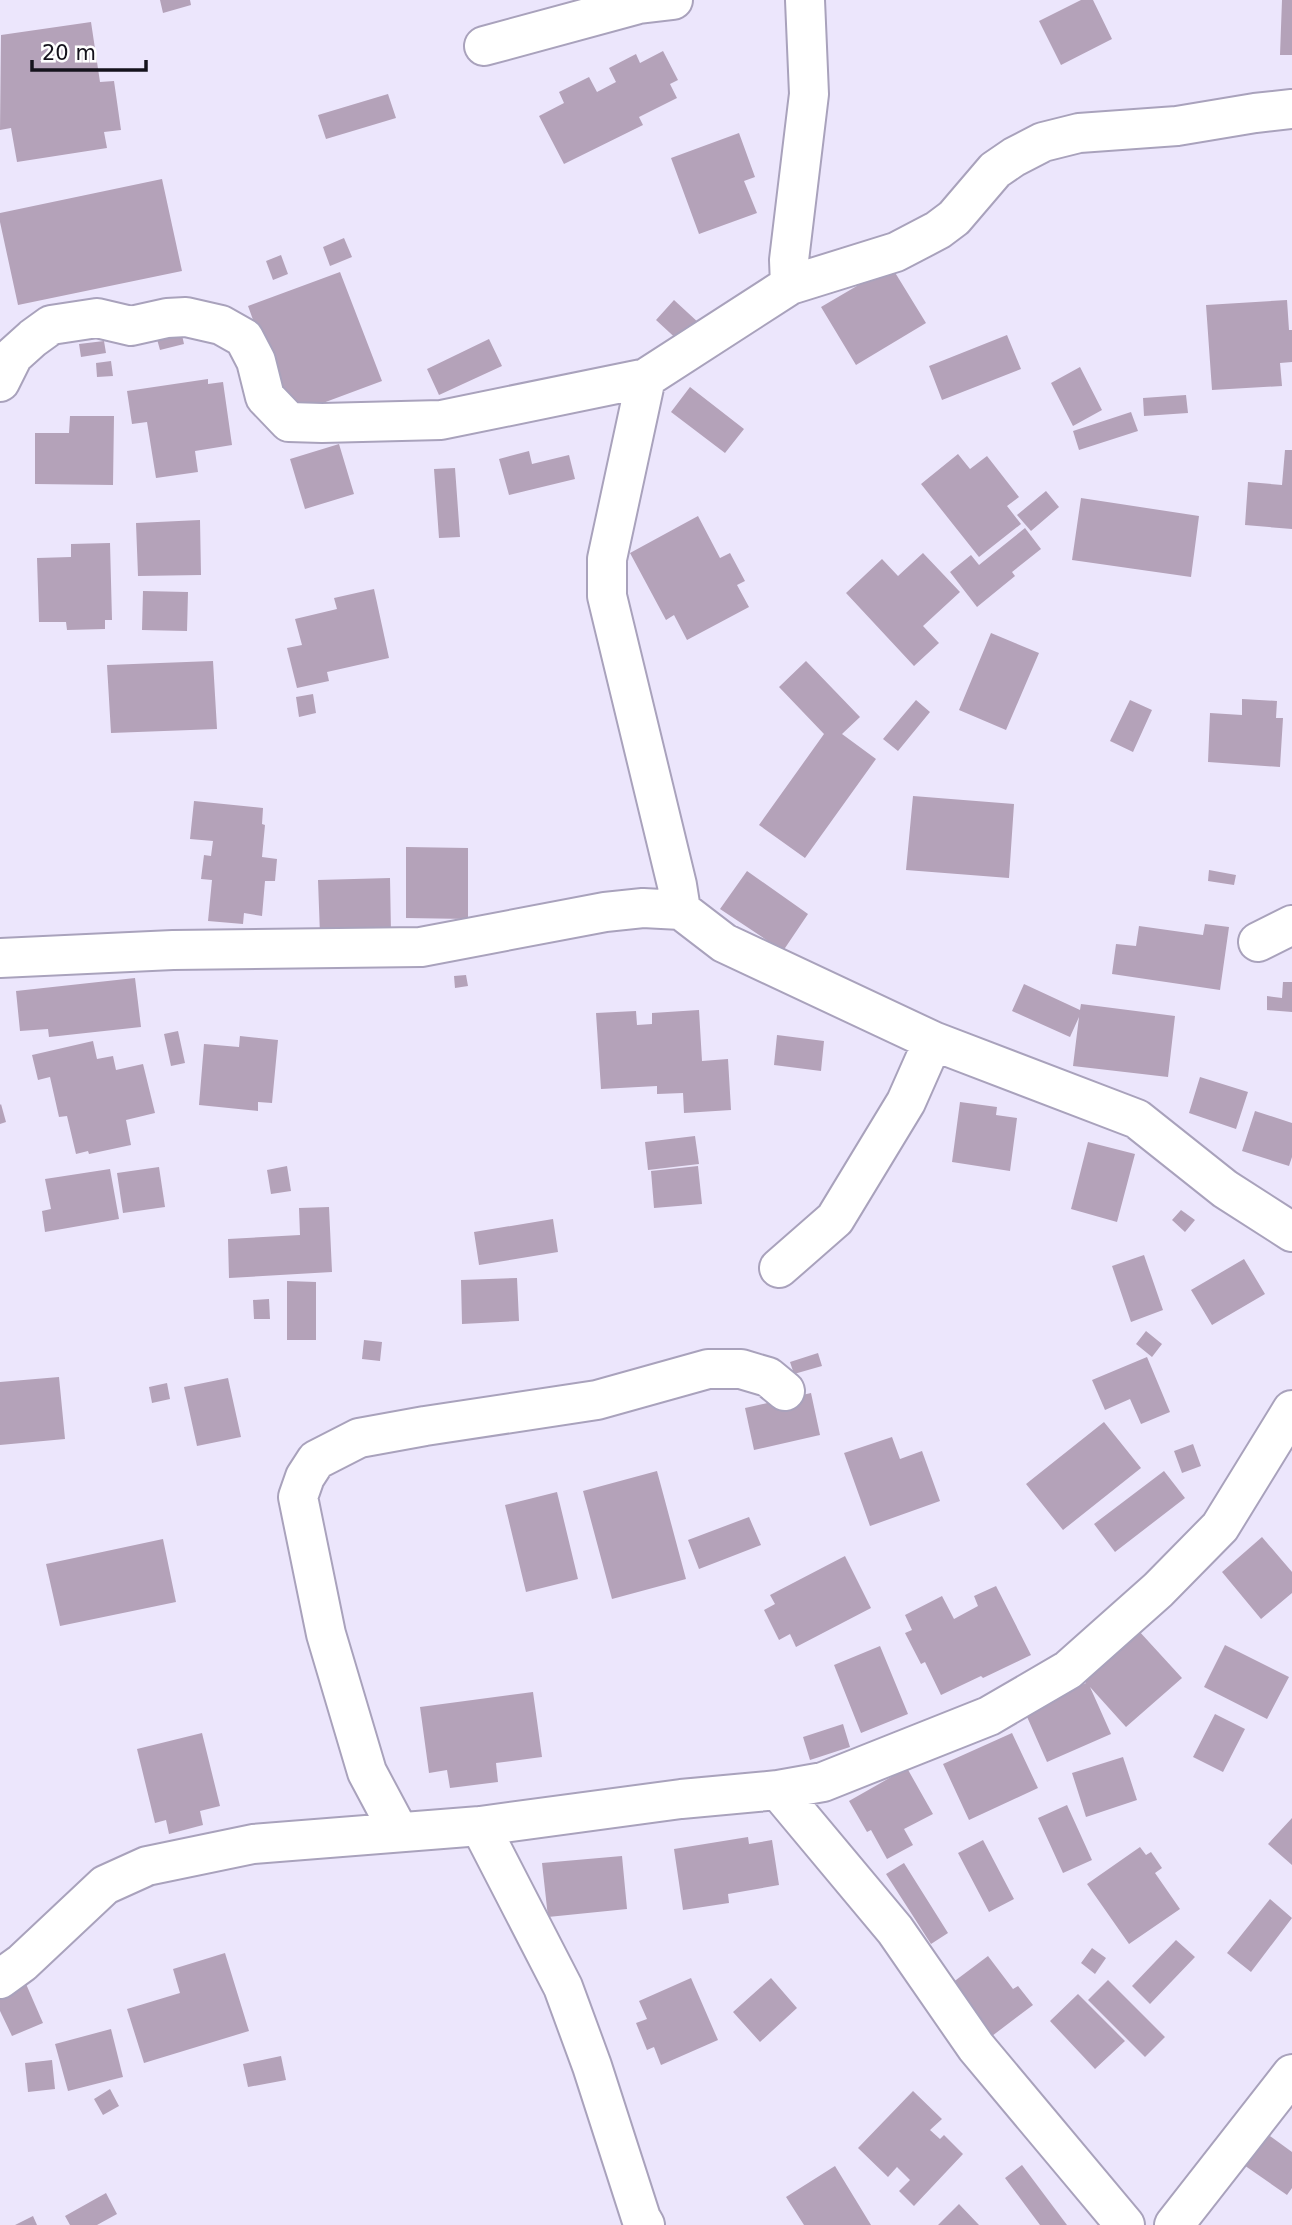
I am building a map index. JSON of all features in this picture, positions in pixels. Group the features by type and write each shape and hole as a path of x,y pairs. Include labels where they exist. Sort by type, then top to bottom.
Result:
{"street":[{"path":"484,46 639,4 673,0"},
{"path":"789,0 805,0 809,94 789,260 790,285"},
{"path":"0,382 13,356 51,325 97,318 131,327 167,318 186,317 220,325 244,338 256,360 265,397 289,422 322,424 441,420 646,378 790,285 895,252 938,230 954,218 995,170 1043,142 1079,133 1177,126 1292,109"},
{"path":"646,378 607,559 607,596 681,910"},
{"path":"0,958 173,950 421,947 605,912 643,908 681,910 724,943 933,1041 1137,1119 1225,1189 1292,1232"},
{"path":"1258,942 1292,925"},
{"path":"779,1268 835,1219 906,1102 933,1041"},
{"path":"399,1832 367,1772 326,1634 298,1497 305,1477 316,1460 359,1438 597,1400 708,1369 741,1369 768,1377 785,1391"},
{"path":"0,1979 22,1963 105,1885 147,1866 253,1844 480,1826 681,1799 778,1790 823,1782 989,1716 1068,1670 1158,1590 1220,1527 1292,1410"},
{"path":"778,1790 895,1930 976,2047 1125,2225"},
{"path":"480,1826 563,1987 645,2225"},
{"path":"1174,2225 1292,2074"}],"building":[{"path":"160,0 190,0 191,5 163,13"},
{"path":"1081,0 1093,0 1112,39 1061,65 1039,21"},
{"path":"1282,0 1292,0 1292,55 1280,55"},
{"path":"91,22 100,82 114,81 121,130 104,132 107,148 17,162 11,128 0,130 1,35"},
{"path":"663,51 678,80 670,84 677,98 639,117 643,125 564,164 539,116 564,103 559,92 589,77 597,92 616,82 609,68 636,54 640,63"},
{"path":"388,94 396,118 326,139 318,115"},
{"path":"739,133 755,177 744,181 757,213 699,234 671,158"},
{"path":"162,179 182,271 18,305 0,213"},
{"path":"344,238 352,257 330,266 323,247"},
{"path":"281,255 288,274 273,280 266,261"},
{"path":"891,266 926,323 856,365 821,307"},
{"path":"340,272 382,381 288,416 248,306"},
{"path":"674,300 700,324 682,344 656,320"},
{"path":"1287,300 1289,330 1292,330 1292,362 1280,363 1282,386 1212,390 1206,305"},
{"path":"180,326 184,344 160,350 155,332"},
{"path":"1007,335 1021,369 942,400 929,366"},
{"path":"489,339 502,366 439,395 427,369"},
{"path":"104,341 106,353 81,357 79,344"},
{"path":"111,361 113,376 97,377 96,363"},
{"path":"1080,367 1102,410 1073,426 1051,383"},
{"path":"208,379 208,384 223,382 232,445 195,451 198,472 156,478 147,422 132,424 127,391"},
{"path":"690,387 744,429 725,453 671,412"},
{"path":"1186,395 1188,413 1144,416 1143,398"},
{"path":"1131,412 1138,431 1079,450 1073,431"},
{"path":"70,416 114,416 113,485 35,484 35,433 69,433"},
{"path":"339,444 354,494 305,509 290,459"},
{"path":"1285,450 1292,450 1292,529 1245,525 1248,482 1282,485"},
{"path":"529,451 532,464 569,455 575,479 509,495 499,459"},
{"path":"958,454 970,469 987,456 1019,497 1007,506 1021,524 979,557 921,484"},
{"path":"455,468 460,537 439,538 434,469"},
{"path":"1046,491 1059,507 1031,531 1017,515"},
{"path":"1081,498 1199,516 1191,577 1072,560"},
{"path":"698,516 720,558 730,553 745,581 737,585 749,607 687,640 674,615 666,620 630,553"},
{"path":"200,520 201,575 138,576 136,523"},
{"path":"1025,528 1041,549 1012,572 1015,576 977,607 950,572 971,555 979,565"},
{"path":"110,543 112,620 105,620 105,629 67,630 66,622 39,622 37,558 71,557 71,544"},
{"path":"923,553 960,592 923,626 939,643 914,666 846,593 882,559 898,576"},
{"path":"374,589 389,658 327,672 329,681 297,688 287,648 302,645 295,619 337,609 334,598"},
{"path":"143,591 188,592 187,631 142,630"},
{"path":"991,633 1039,653 1006,730 959,710"},
{"path":"213,661 217,729 111,733 107,665"},
{"path":"806,661 860,717 842,734 876,759 805,858 759,825 824,734 779,687"},
{"path":"313,694 316,713 299,717 296,697"},
{"path":"1242,699 1277,701 1276,718 1283,718 1280,767 1208,762 1210,713 1242,715"},
{"path":"916,700 930,712 898,751 883,739"},
{"path":"1130,700 1152,710 1133,752 1110,741"},
{"path":"913,796 1014,804 1009,878 906,870"},
{"path":"194,801 263,808 262,824 265,825 262,857 277,859 275,881 265,881 262,916 244,913 243,924 208,921 212,880 201,879 204,855 211,856 213,841 190,839"},
{"path":"406,847 468,848 468,919 406,918"},
{"path":"1209,870 1236,875 1234,885 1208,881"},
{"path":"747,871 808,914 783,951 720,909"},
{"path":"390,878 391,933 320,935 318,880"},
{"path":"1205,924 1229,927 1220,990 1112,974 1116,944 1136,946 1139,926 1203,935"},
{"path":"466,975 468,986 455,988 454,976"},
{"path":"135,978 141,1027 49,1037 48,1029 20,1031 16,991"},
{"path":"1283,982 1292,982 1292,1012 1267,1010 1267,996 1282,998"},
{"path":"1024,984 1080,1010 1081,1004 1175,1016 1168,1077 1073,1066 1079,1017 1070,1037 1012,1011"},
{"path":"699,1010 702,1061 728,1059 731,1110 684,1113 683,1093 657,1094 657,1086 601,1089 596,1013 636,1011 637,1025 652,1024 652,1013"},
{"path":"178,1031 185,1063 171,1066 164,1034"},
{"path":"777,1035 824,1041 821,1071 774,1065"},
{"path":"240,1036 278,1040 272,1103 258,1102 258,1111 199,1105 204,1044 239,1047"},
{"path":"93,1041 97,1059 113,1056 116,1070 143,1064 155,1113 126,1120 131,1145 76,1154 67,1116 59,1117 50,1077 38,1080 32,1055"},
{"path":"1200,1077 1248,1092 1236,1129 1189,1113"},
{"path":"960,1102 997,1107 996,1115 1017,1118 1010,1171 952,1162"},
{"path":"0,1105 6,1122 0,1124"},
{"path":"1255,1111 1292,1123 1292,1157 1289,1166 1242,1151"},
{"path":"695,1136 699,1164 648,1170 645,1142"},
{"path":"1088,1142 1135,1154 1117,1222 1071,1209"},
{"path":"287,1166 291,1191 271,1194 267,1170"},
{"path":"698,1166 702,1204 654,1208 651,1171"},
{"path":"159,1167 165,1207 123,1213 117,1173"},
{"path":"110,1169 119,1219 45,1232 42,1211 51,1209 45,1179"},
{"path":"329,1207 332,1272 229,1278 228,1239 300,1235 299,1208"},
{"path":"1181,1210 1195,1220 1185,1232 1172,1220"},
{"path":"553,1219 558,1252 479,1265 474,1232"},
{"path":"1144,1255 1163,1310 1131,1322 1112,1266"},
{"path":"1244,1259 1265,1294 1212,1325 1191,1290"},
{"path":"517,1278 519,1321 462,1324 461,1280"},
{"path":"287,1281 316,1282 316,1340 287,1340"},
{"path":"269,1299 270,1319 254,1319 253,1300"},
{"path":"1146,1331 1162,1344 1152,1357 1136,1344"},
{"path":"364,1340 382,1342 380,1361 362,1359"},
{"path":"818,1353 822,1366 794,1374 790,1362"},
{"path":"1147,1357 1170,1412 1141,1424 1130,1399 1105,1410 1092,1380"},
{"path":"59,1377 65,1439 0,1445 0,1382"},
{"path":"228,1378 241,1437 197,1446 184,1387"},
{"path":"167,1383 170,1399 152,1403 149,1387"},
{"path":"811,1393 820,1435 754,1450 745,1408"},
{"path":"1104,1422 1141,1468 1063,1530 1026,1484"},
{"path":"892,1437 900,1459 922,1451 940,1501 870,1526 844,1453"},
{"path":"1193,1444 1201,1466 1182,1473 1174,1451"},
{"path":"657,1471 686,1579 612,1599 583,1491"},
{"path":"1164,1471 1185,1498 1115,1552 1094,1524"},
{"path":"557,1492 578,1579 526,1592 505,1505"},
{"path":"749,1517 761,1545 699,1569 688,1540"},
{"path":"1262,1537 1292,1572 1292,1593 1261,1619 1222,1572"},
{"path":"163,1539 176,1602 60,1626 46,1564"},
{"path":"845,1556 871,1608 796,1647 790,1634 779,1640 764,1610 775,1604 770,1595"},
{"path":"996,1586 1031,1655 941,1695 925,1662 921,1664 905,1633 912,1630 905,1615 942,1596 954,1619 978,1606 974,1596"},
{"path":"1138,1630 1182,1678 1126,1727 1090,1687 1111,1734 1047,1762 1024,1710 1086,1683 1083,1679"},
{"path":"1225,1645 1289,1677 1267,1719 1204,1687"},
{"path":"880,1646 908,1714 861,1733 834,1665"},
{"path":"533,1692 542,1757 496,1763 498,1782 450,1788 447,1770 429,1773 420,1707"},
{"path":"1215,1714 1245,1729 1223,1772 1193,1757"},
{"path":"843,1724 850,1747 810,1760 803,1737"},
{"path":"202,1733 220,1806 200,1811 203,1825 169,1834 166,1820 155,1823 137,1749"},
{"path":"1012,1733 1038,1788 969,1820 943,1764"},
{"path":"1123,1757 1137,1800 1086,1817 1072,1773"},
{"path":"907,1768 933,1814 904,1829 913,1845 887,1859 871,1830 867,1832 849,1801"},
{"path":"1067,1805 1092,1860 1063,1873 1038,1818"},
{"path":"1292,1818 1292,1865 1268,1844"},
{"path":"748,1837 749,1844 772,1840 779,1885 728,1894 729,1903 683,1910 674,1849"},
{"path":"983,1840 1014,1899 989,1912 958,1853"},
{"path":"1140,1847 1146,1855 1151,1852 1162,1868 1155,1873 1180,1909 1129,1944 1087,1884"},
{"path":"622,1856 627,1909 548,1917 542,1863"},
{"path":"904,1863 948,1933 931,1944 886,1874"},
{"path":"1270,1899 1292,1918 1251,1972 1227,1953"},
{"path":"1176,1940 1195,1957 1150,2004 1132,1986"},
{"path":"1092,1948 1106,1958 1095,1974 1081,1963"},
{"path":"225,1953 249,2031 144,2063 127,2009 180,1993 173,1969"},
{"path":"988,1956 1013,1989 1018,1986 1033,2005 992,2036 952,1983"},
{"path":"691,1978 718,2040 661,2065 654,2047 647,2050 636,2023 647,2019 639,2001"},
{"path":"771,1978 797,2008 760,2042 733,2012"},
{"path":"1108,1980 1165,2037 1145,2057 1088,2000"},
{"path":"26,1984 43,2023 12,2036 0,2011 0,1995"},
{"path":"1078,1994 1125,2041 1095,2069 1050,2021"},
{"path":"111,2029 123,2077 68,2091 55,2044"},
{"path":"281,2056 286,2080 248,2087 243,2064"},
{"path":"52,2060 55,2089 28,2092 25,2063"},
{"path":"110,2089 119,2106 103,2115 94,2099"},
{"path":"913,2091 942,2119 930,2130 940,2139 944,2135 963,2154 914,2206 899,2191 910,2180 897,2167 888,2177 858,2148"},
{"path":"1263,2131 1292,2152 1292,2188 1287,2195 1241,2163"},
{"path":"1022,2165 1067,2225 1040,2225 1005,2178"},
{"path":"835,2166 871,2225 804,2225 786,2197"},
{"path":"106,2193 117,2214 97,2225 70,2225 65,2216"},
{"path":"959,2204 979,2225 938,2225"},
{"path":"33,2216 37,2225 15,2225"}]}
